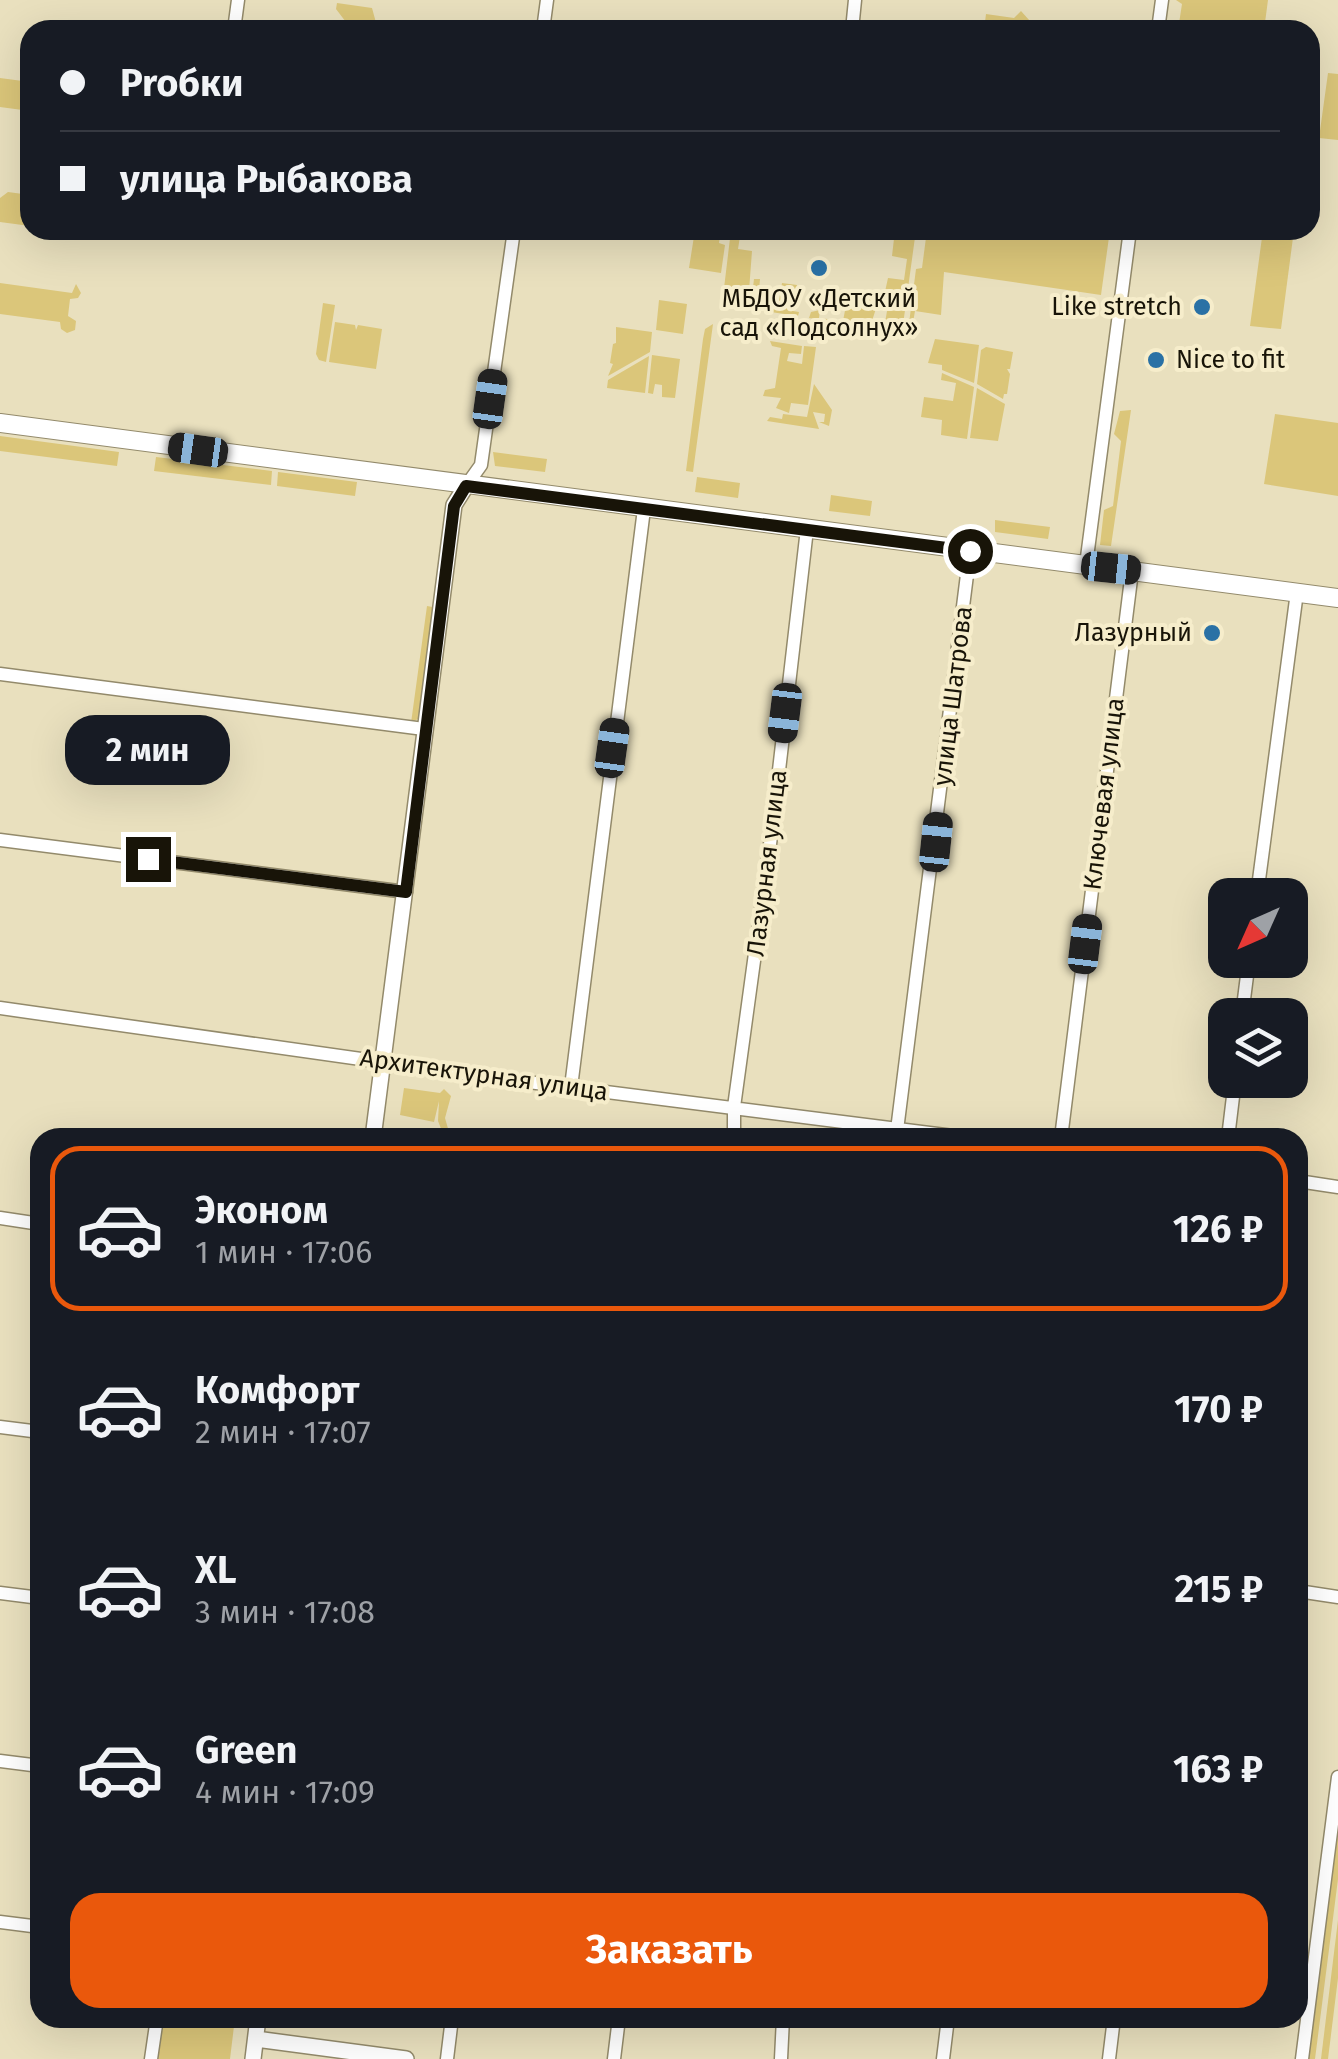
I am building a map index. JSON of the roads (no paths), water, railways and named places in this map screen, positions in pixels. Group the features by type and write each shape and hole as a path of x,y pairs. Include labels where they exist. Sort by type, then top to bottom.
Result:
{"main road":[{"path":"0,424 1338,598"}],"street":[{"path":"374,1128 454,506 480,464 513,240"},
{"path":"1086,566 1129,240"},
{"path":"571,1086 644,509"},
{"name":"Лазурная улица","path":"734,1128 806,529"},
{"name":"улица Шатрова","path":"898,1128 970,551"},
{"name":"Ключевая улица","path":"1062,1128 1132,570"},
{"path":"1259,878 1297,592"},
{"path":"0,674 424,728"},
{"path":"0,840 406,892"},
{"name":"Архитектурная улица","path":"0,1008 866,1128"},
{"path":"1229,1128 1232,1098"},
{"path":"1308,1183 1338,1187"},
{"path":"0,1218 30,1222"},
{"path":"0,1427 30,1431"},
{"path":"1308,1592 1338,1597"},
{"path":"0,1593 30,1597"},
{"path":"0,1761 30,1765"},
{"path":"1308,2012 1338,1777"},
{"path":"0,1922 30,1926"},
{"path":"151,2059 156,2028"},
{"path":"253,2059 257,2028"},
{"path":"447,2059 451,2028"},
{"path":"614,2059 618,2028"},
{"path":"781,2059 783,2028"},
{"path":"943,2059 947,2028"},
{"path":"1109,2059 1113,2028"},
{"path":"1302,2059 1306,2028"},
{"path":"256,2039 319,2054 406,2059"}],"place":[{"name":"МБДОУ «Детский сад «Подсолнух»","path":"819,268"},
{"name":"Like stretch","path":"1202,307"},
{"name":"Nice to fit","path":"1156,360"},
{"name":"Лазурный","path":"1212,633"}]}
